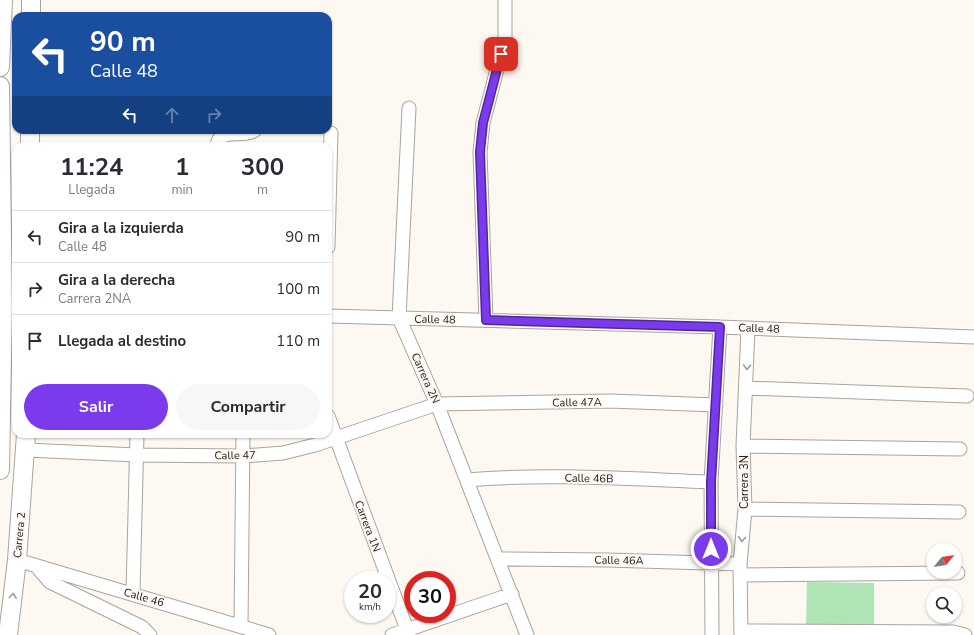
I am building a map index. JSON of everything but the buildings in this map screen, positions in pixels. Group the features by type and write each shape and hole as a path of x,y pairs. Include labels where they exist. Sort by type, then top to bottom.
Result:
{"main road":[{"path":"0,67 3,0"},
{"path":"31,0 31,12"},
{"path":"0,86 3,307 0,470"},
{"name":"Carrera 2","path":"8,635 17,560 26,442"}],"street":[{"path":"486,320 480,152 483,123 504,39 505,0"},
{"name":"Carrera 2N","path":"409,108 399,318 437,404 527,635"},
{"path":"218,142 218,138 223,135 236,134"},
{"name":"Calle 48","path":"332,316 720,327 974,337"},
{"path":"712,635 711,482 720,327"},
{"name":"Carrera 3N","path":"741,633 740,569 744,509 744,446 748,328"},
{"path":"746,388 967,396"},
{"name":"Calle 47A","path":"437,404 610,401 716,405"},
{"name":"Calle 47","path":"26,442 136,455 243,456 284,453 336,440 437,404"},
{"name":"Carrera 1N","path":"332,428 408,633"},
{"path":"133,593 137,438"},
{"path":"241,626 243,438"},
{"path":"744,446 960,449"},
{"name":"Calle 46B","path":"467,480 500,477 600,478 711,482"},
{"path":"744,509 959,512"},
{"name":"Calle 46A","path":"498,559 712,562 740,569 926,572"},
{"name":"Calle 46","path":"17,560 133,593 270,635"},
{"path":"36,566 50,582 142,627 150,635"},
{"path":"392,635 408,633 512,594"},
{"path":"741,633 959,633"}],"green space":[{"path":"807,582 874,583 874,625 806,626"}],"route":[{"path":"501,54 483,123 480,152 486,320 720,327 711,482 711,549"}]}
